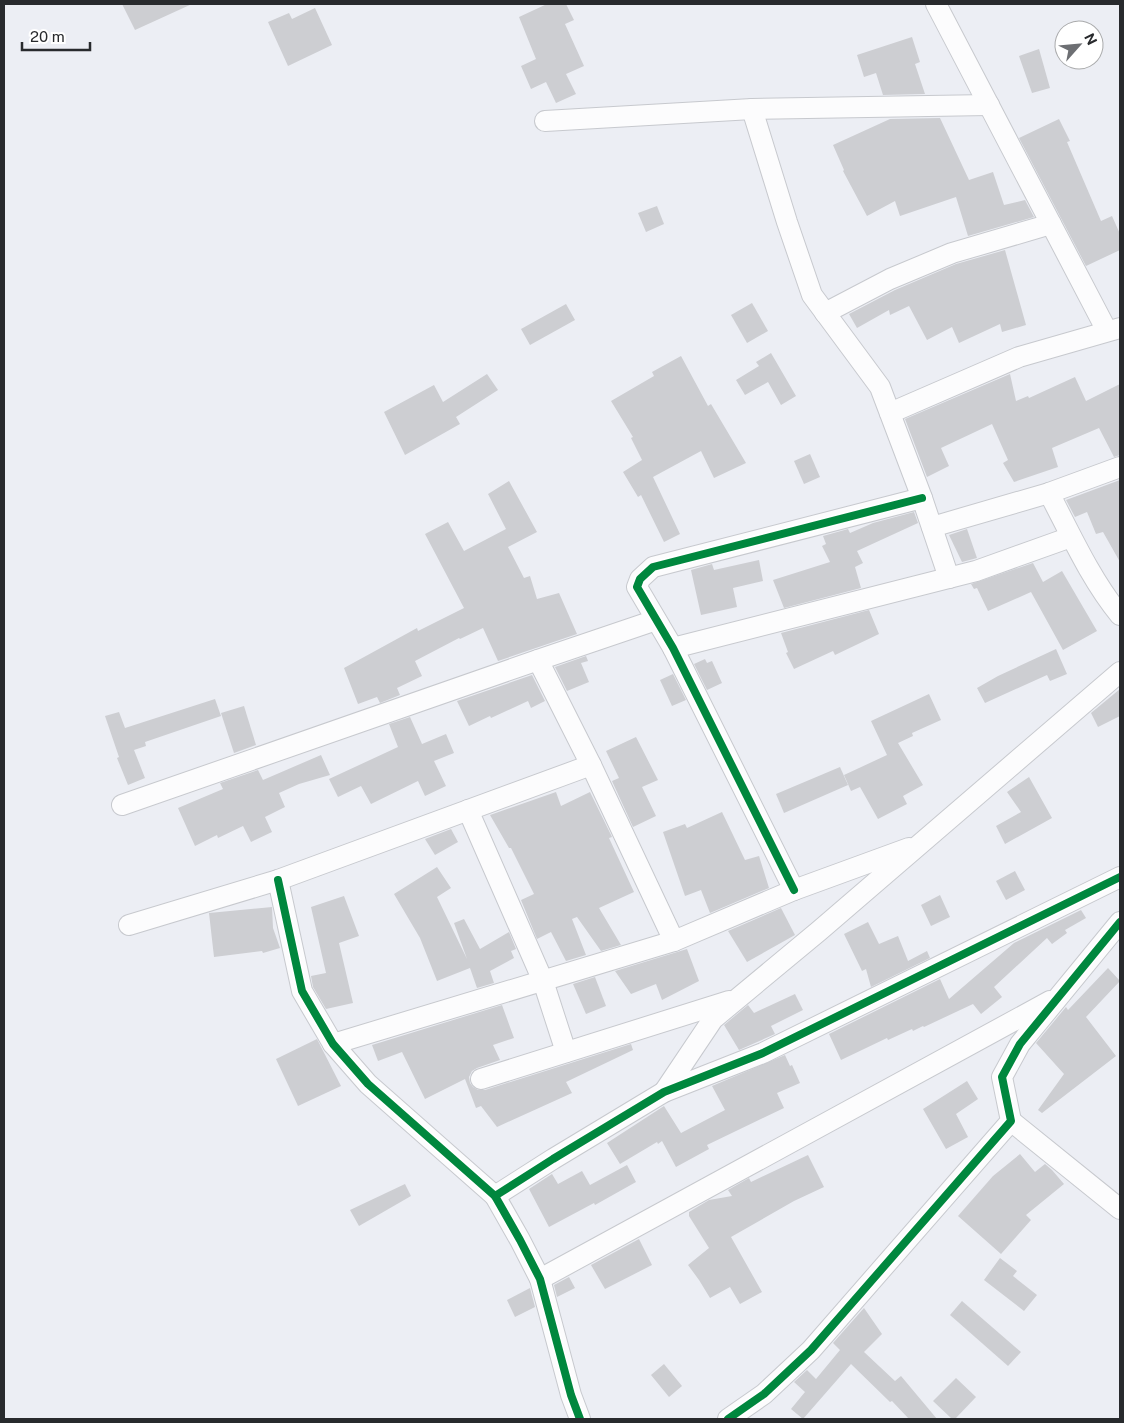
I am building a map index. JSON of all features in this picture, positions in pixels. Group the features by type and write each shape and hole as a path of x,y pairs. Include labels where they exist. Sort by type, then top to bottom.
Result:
{"street":[{"path":"890,413 1019,356 1114,329 1051,224 936,4"},
{"path":"545,120 752,109 989,105"},
{"path":"752,109 812,295 880,387 922,498 949,578"},
{"path":"825,312 890,279 952,253 1051,224"},
{"path":"932,527 1050,493 1120,467"},
{"path":"1050,493 1071,537 1109,602 1120,615"},
{"path":"794,890 673,648 637,588 640,579 653,567 922,498"},
{"path":"673,648 976,571 1071,537"},
{"path":"122,805 656,620"},
{"path":"538,660 591,765 674,941"},
{"path":"664,1092 714,1019 1120,672"},
{"path":"129,925 278,880 591,765"},
{"path":"468,810 543,981 566,1052"},
{"path":"332,1044 674,941 794,890 921,844"},
{"path":"495,1196 553,1158 664,1092 763,1053 1120,877"},
{"path":"278,880 302,990 332,1044 368,1084 495,1196 540,1279 571,1394 580,1419"},
{"path":"1120,924 1020,1044 1002,1078 1011,1121 1120,1209"},
{"path":"540,1279 1060,996"},
{"path":"481,1079 738,998"},
{"path":"728,1419 764,1394 811,1350 1011,1121"}],"building":[{"path":"122,4 192,4 135,30"},
{"path":"547,4 566,4 574,20 565,24 584,66 566,74 576,94 556,103 546,82 531,89 521,66 536,59 519,17"},
{"path":"315,8 332,45 288,66 268,22 289,13 292,19"},
{"path":"912,37 920,62 915,64 925,94 883,95 876,73 864,77 857,55"},
{"path":"1039,49 1050,88 1032,93 1019,56"},
{"path":"940,118 969,180 993,172 1004,205 1025,200 1034,217 968,236 956,197 900,216 895,201 867,216 843,171 833,145 890,119"},
{"path":"1059,119 1070,141 1067,142 1101,221 1112,216 1120,234 1120,250 1086,266 1019,138"},
{"path":"657,206 664,224 646,232 638,213"},
{"path":"1005,250 1026,325 1002,332 1000,324 959,343 952,327 927,340 909,306 890,315 889,310 857,328 849,314 895,290 956,264"},
{"path":"752,303 768,331 747,343 731,315"},
{"path":"566,304 575,320 530,345 521,329"},
{"path":"771,353 796,396 781,405 768,382 745,395 736,380 759,366 756,362"},
{"path":"681,356 708,406 711,404 746,463 714,478 701,451 653,477 680,534 664,542 641,495 638,497 623,472 642,460 631,438 633,437 611,401 654,376 652,372"},
{"path":"487,374 498,390 456,417 460,424 405,455 384,412 434,385 443,402"},
{"path":"1010,374 1016,401 1028,396 1029,398 1075,377 1086,401 1120,384 1120,455 1114,457 1099,428 1052,448 1058,467 1014,482 1003,463 1008,460 992,424 941,448 949,466 927,477 905,419"},
{"path":"810,454 820,477 804,484 794,461"},
{"path":"1120,480 1120,562 1103,532 1096,534 1087,512 1075,517 1066,500"},
{"path":"509,481 537,532 508,547 524,578 530,576 537,599 559,593 577,634 498,661 483,628 415,661 422,676 397,688 400,695 380,703 377,697 358,704 344,668 417,628 418,631 464,608 425,534 448,522 464,551 506,529 488,494"},
{"path":"914,512 918,523 857,551 863,563 855,567 861,588 784,608 773,580 830,562 822,546 826,544 823,536 848,529 850,533 873,523"},
{"path":"967,529 977,558 962,562 949,535"},
{"path":"759,560 763,581 733,588 737,607 701,615 691,570 712,564 714,570"},
{"path":"1033,563 1043,582 1062,571 1097,631 1063,650 1031,592 988,611 977,588 974,589 971,584"},
{"path":"869,610 879,634 835,655 833,651 794,669 786,653 788,652 781,633"},
{"path":"1056,649 1067,674 1050,681 1047,675 985,703 977,688"},
{"path":"586,656 588,661 581,663 589,682 567,691 555,667"},
{"path":"705,659 707,663 712,661 722,683 707,690 694,664"},
{"path":"673,674 686,700 672,706 660,680"},
{"path":"532,675 545,701 531,708 528,701 469,726 457,701"},
{"path":"1120,689 1120,716 1098,727 1091,713"},
{"path":"929,694 941,720 912,733 913,736 898,743 923,785 903,796 907,804 878,819 860,787 851,791 844,775 887,755 871,721"},
{"path":"215,699 221,716 145,742 146,746 134,750 145,778 128,785 117,758 119,757 105,716 119,712 125,728"},
{"path":"244,706 256,745 234,753 221,713"},
{"path":"410,717 422,744 446,734 454,753 434,761 446,786 425,796 418,781 371,804 361,786 338,797 329,779 398,747 389,724"},
{"path":"636,737 658,780 642,787 656,816 633,827 612,781 619,778 606,751"},
{"path":"321,755 330,775 299,784 279,793 285,807 265,817 272,832 251,842 243,826 218,838 217,835 195,846 178,808 223,789 220,783 258,770 263,780"},
{"path":"840,767 848,785 784,813 776,794"},
{"path":"1029,777 1052,818 1005,844 996,826 1021,812 1007,792"},
{"path":"556,792 561,806 590,792 612,837 609,838 634,892 599,908 621,945 601,951 577,917 572,919 586,955 566,961 551,932 537,939 521,900 534,894 511,848 509,848 490,815"},
{"path":"722,812 745,860 759,856 769,888 710,913 701,890 685,896 663,832 685,824 687,828"},
{"path":"451,829 458,842 435,855 425,839"},
{"path":"437,867 451,888 437,897 467,959 454,923 464,919 480,949 509,932 516,949 511,951 514,958 490,971 494,983 477,988 470,968 437,981 420,938 394,894"},
{"path":"1015,871 1025,890 1006,900 996,881"},
{"path":"940,895 950,917 931,926 921,905"},
{"path":"344,896 359,936 339,943 353,1003 326,1009 313,987 311,976 326,973 311,907"},
{"path":"272,907 273,928 280,948 263,953 262,951 214,957 209,913"},
{"path":"781,908 795,935 747,962 728,931"},
{"path":"1081,910 1086,918 1065,930 1067,933 1052,944 1047,938 994,987 1002,997 981,1014 973,1004 924,1027 913,1031 912,1029 888,1040 887,1038 841,1060 829,1034 940,979 949,999 1014,943"},
{"path":"868,922 879,944 898,936 908,961 927,951 930,958 871,987 866,969 862,971 844,934"},
{"path":"687,949 699,981 662,1000 656,984 631,994 615,971"},
{"path":"1108,968 1120,981 1086,1017 1116,1056 1042,1113 1038,1110 1064,1074 1036,1043 1066,1007 1068,1010"},
{"path":"595,977 606,1006 586,1014 573,984"},
{"path":"795,994 803,1010 771,1026 775,1034 739,1050 724,1025 748,1005 754,1013"},
{"path":"502,1005 514,1038 493,1045 500,1060 472,1071 469,1077 470,1083 478,1090 485,1090 631,1044 633,1050 566,1082 572,1093 497,1127 481,1106 476,1108 465,1079 425,1099 402,1052 378,1061 372,1045"},
{"path":"317,1039 341,1086 298,1106 276,1059"},
{"path":"785,1055 800,1083 777,1093 784,1108 707,1145 709,1149 676,1167 662,1141 658,1144 657,1142 620,1164 607,1143 664,1106 681,1133 725,1110 712,1086"},
{"path":"967,1081 978,1099 956,1114 968,1137 946,1149 923,1109"},
{"path":"1020,1154 1035,1172 1045,1164 1064,1184 1026,1215 1031,1220 1001,1254 958,1216 993,1176"},
{"path":"808,1155 824,1187 794,1201 731,1237 762,1292 740,1304 730,1287 710,1298 688,1265 709,1248 689,1216 689,1212 709,1200 732,1196 728,1190 749,1178 751,1182"},
{"path":"627,1165 636,1182 595,1205 594,1203 549,1227 529,1189 552,1174 558,1184 582,1171 590,1185"},
{"path":"405,1184 411,1196 359,1226 350,1210"},
{"path":"639,1239 652,1265 605,1289 591,1265"},
{"path":"1000,1258 1017,1271 1013,1276 1037,1295 1024,1311 984,1280"},
{"path":"569,1277 575,1288 557,1297 554,1285"},
{"path":"530,1288 535,1307 515,1317 507,1300"},
{"path":"962,1301 1021,1352 1008,1366 950,1315"},
{"path":"864,1308 882,1334 864,1352 895,1381 901,1376 937,1419 909,1419 851,1364 803,1419 791,1409 805,1392 794,1382 807,1370 816,1379 840,1350 833,1343"},
{"path":"664,1364 682,1386 669,1397 651,1375"},
{"path":"956,1378 976,1397 955,1419 952,1419 933,1401"}],"cycle path":[{"path":"794,890 673,648 637,587 640,579 653,567 922,498"},
{"path":"495,1196 664,1092 763,1053 1120,877"},
{"path":"278,880 302,991 333,1044 368,1084 495,1196 520,1240 540,1279 571,1395 580,1419"},
{"path":"728,1419 764,1394 811,1350 1011,1121 1002,1077 1020,1044 1120,922"}]}
